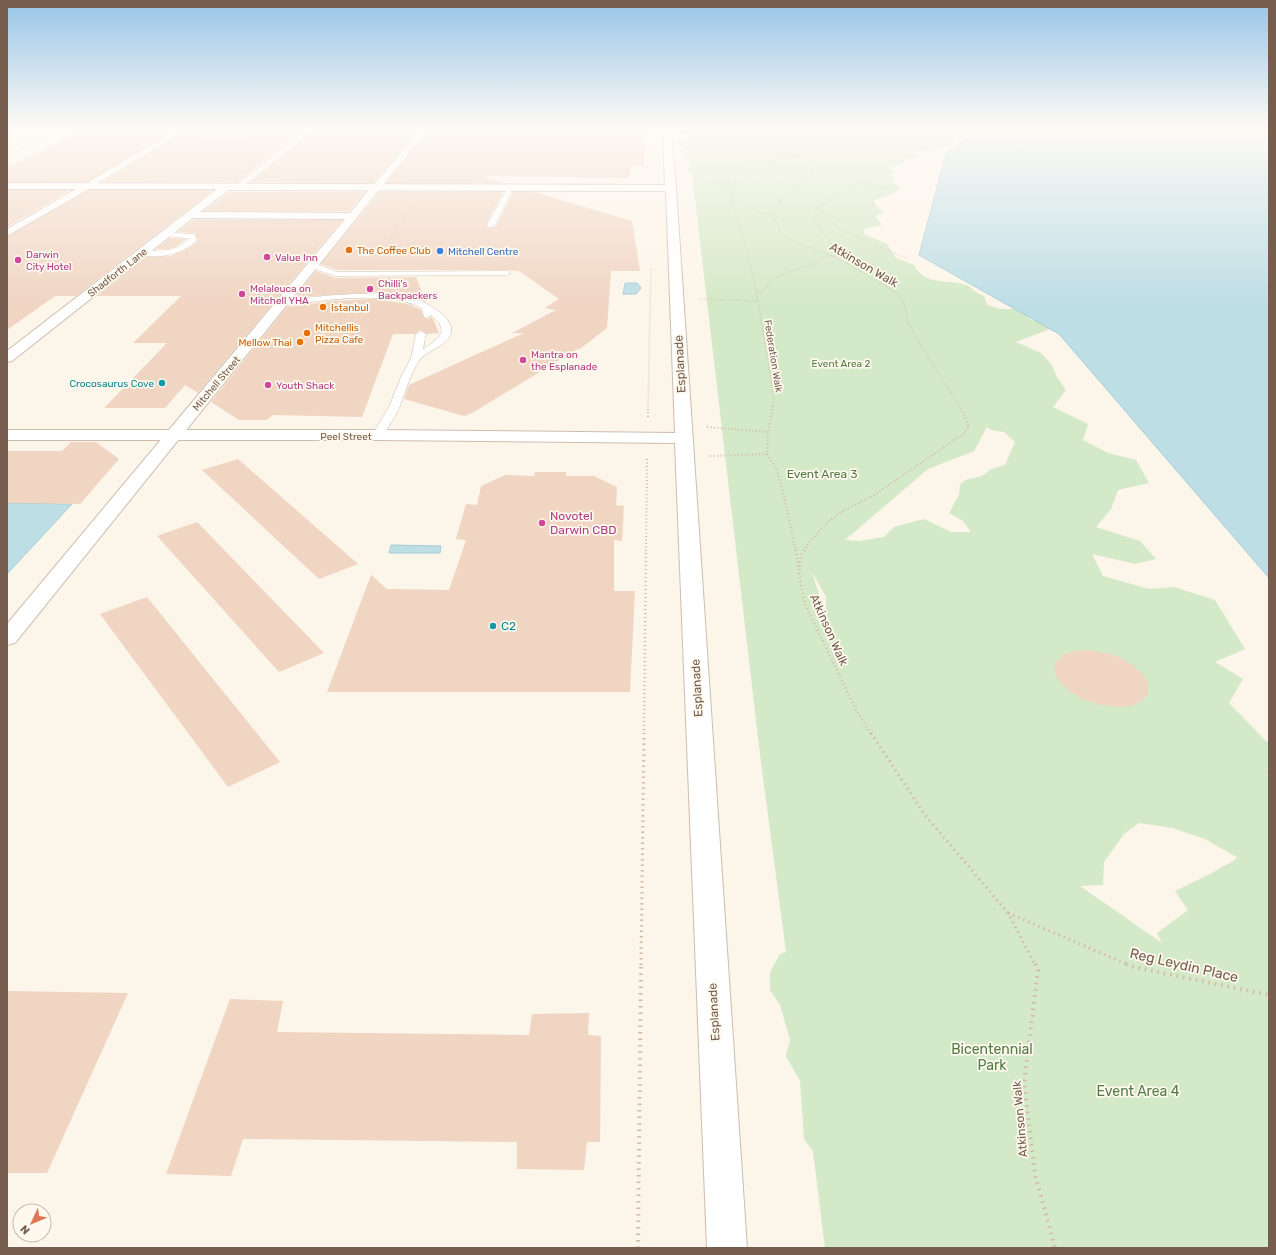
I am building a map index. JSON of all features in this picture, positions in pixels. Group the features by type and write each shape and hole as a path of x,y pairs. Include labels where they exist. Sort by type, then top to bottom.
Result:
{"street":[{"path":"7,233 86,187"},
{"path":"211,187 671,188"},
{"name":"Shadforth Lane","path":"7,358 190,215 232,187"},
{"name":"Mitchell Street","path":"10,631 282,303 375,187"},
{"name":"Esplanade","path":"671,188 727,1248"},
{"path":"190,215 351,216"},
{"name":"Peel Street","path":"7,436 684,438"}],"lane":[{"path":"491,225 510,188"},
{"path":"142,253 170,253 182,249 193,240 191,236 183,234 166,234"},
{"path":"311,265 336,274 508,273"},
{"path":"282,303 338,297 388,296 410,300 424,306 446,323 446,330 439,343 416,358"},
{"path":"424,306 428,315"},
{"path":"378,436 394,406 416,358 421,334"}],"path":[{"name":"Federation Walk","path":"723,187 726,187 730,192 731,201 742,232 757,294 774,400 768,432 767,454 776,468 782,488 793,534 799,574"},
{"path":"731,201 773,216 776,213 783,195 799,187"},
{"path":"847,264 848,258 833,246 813,218 817,207 855,187"},
{"path":"881,187 900,189"},
{"path":"376,259 415,204 407,204"},
{"path":"817,207 835,225 852,235 908,259"},
{"name":"Atkinson Walk","path":"773,216 782,234 788,240 815,248 847,264 897,293 904,303 908,322 920,344 962,409 969,426 962,435 874,495 838,514 826,524 808,544 801,556 799,574 805,604 856,710 892,769 925,815 1008,913 1038,970 1024,1083 1035,1174 1055,1248"},
{"path":"757,294 766,287 770,281 794,270 814,264 820,258 843,254"},
{"path":"638,1248 647,438 651,264"},
{"path":"677,299 758,301"},
{"name":"Reg Leydin Place","path":"1008,913 1134,967 1269,994"}],"green space":[{"name":"Bicentennial Park","path":"694,187 898,187 900,189 891,195 874,200 876,205 884,213 875,216 882,225 864,229 864,234 887,244 896,258 914,265 924,276 937,281 959,283 968,286 984,296 987,305 1001,309 1014,309 1026,315 1031,320 1043,323 1050,329 1016,342 1041,353 1051,364 1057,377 1066,390 1053,407 1088,424 1083,440 1108,453 1136,460 1149,483 1118,490 1111,509 1096,527 1140,541 1156,559 1135,564 1092,554 1103,576 1149,589 1174,587 1215,600 1245,649 1215,662 1243,679 1229,703 1269,744 1269,766 1267,769 1269,771 1269,1248 825,1248 813,1151 804,1139 800,1081 786,1056 790,1040 780,1005 770,990 770,972 780,954 786,952 760,754","holes":["987,427 991,430 1004,432 1015,442 1005,465 991,469 982,476 965,480 960,485 959,495 949,513 963,521 971,532 951,532 924,519 894,527 884,537 859,541 845,540 928,469 974,451","812,572 826,597 826,613 825,613","1139,823 1172,828 1205,839 1238,858 1175,891 1188,910 1157,933 1162,943 1080,886 1103,885 1104,862 1124,834"]}],"water":[{"path":"937,187 1269,187 1269,578 1059,334 919,255"},
{"path":"625,283 637,283 641,288 636,294 623,294"},
{"path":"7,503 72,504 7,574"},
{"path":"391,545 441,546 440,553 389,553"}],"building":[{"path":"7,190 70,190 7,227"},
{"path":"89,190 213,190 76,296 55,296 7,330 7,237"},
{"path":"230,192 366,192 349,211 204,211"},
{"path":"380,192 503,192 486,224 488,228 496,226 513,192 534,192 632,221 640,271 611,271 607,328 580,349 472,413 464,416 404,399 409,385 524,333 512,333 556,310 545,308 559,299 519,271 337,270 321,264"},
{"path":"194,220 342,220 198,393 185,385 165,408 104,408 167,343 133,343 181,296 97,296 145,257 171,256 192,246 198,240 195,233 178,232"},
{"path":"170,238 186,239 177,246 169,249 156,249"},
{"path":"316,271 336,278 416,277 426,302 406,294 380,292 295,297"},
{"path":"374,299 408,304 421,310 424,318 428,319 431,317 433,319 439,333 427,334 420,330 415,334 393,334 362,417 273,415 267,420 239,420 211,402 287,307 334,301"},
{"path":"71,442 96,442 119,459 80,504 7,503 7,451 62,451"},
{"path":"238,459 358,564 319,579 202,470"},
{"name":"C2","path":"535,472 566,472 566,476 594,476 617,487 616,505 624,506 622,541 614,540 614,591 635,591 630,692 327,692 371,575 387,589 449,590 466,540 456,539 466,504 477,505 481,486 505,475 534,476"},
{"path":"197,522 324,653 279,672 157,536"},
{"path":"147,597 280,762 228,787 100,614"},
{"path":"1089,650 1119,657 1143,674 1148,684 1148,693 1142,701 1131,706 1119,707 1102,705 1085,700 1071,692 1059,681 1054,671 1056,662 1063,655 1074,651"},
{"path":"7,991 128,993 47,1173 7,1173"},
{"path":"230,999 283,1001 277,1032 529,1035 532,1014 589,1013 588,1035 601,1036 600,1142 587,1142 584,1170 517,1169 517,1142 243,1139 231,1176 166,1174"}],"place":[{"name":"The Coffee Club","path":"349,250"},
{"name":"Mitchell Centre","path":"440,251"},
{"name":"Value Inn","path":"267,257"},
{"name":"Darwin City Hotel","path":"18,260"},
{"name":"Chilli's Backpackers","path":"370,289"},
{"name":"Melaleuca on Mitchell YHA","path":"242,294"},
{"name":"Istanbul","path":"323,307"},
{"name":"Mitchellis Pizza Cafe","path":"307,333"},
{"name":"Mellow Thai","path":"300,342"},
{"name":"Mantra on the Esplanade","path":"523,360"},
{"name":"Crocosaurus Cove","path":"162,383"},
{"name":"Youth Shack","path":"268,385"},
{"name":"Novotel Darwin CBD","path":"542,523"},
{"name":"C2","path":"493,626"}],"park label":[{"name":"Event Area 2","path":"841,363"},
{"name":"Event Area 3","path":"822,474"},
{"name":"Event Area 4","path":"1138,1091"}]}
